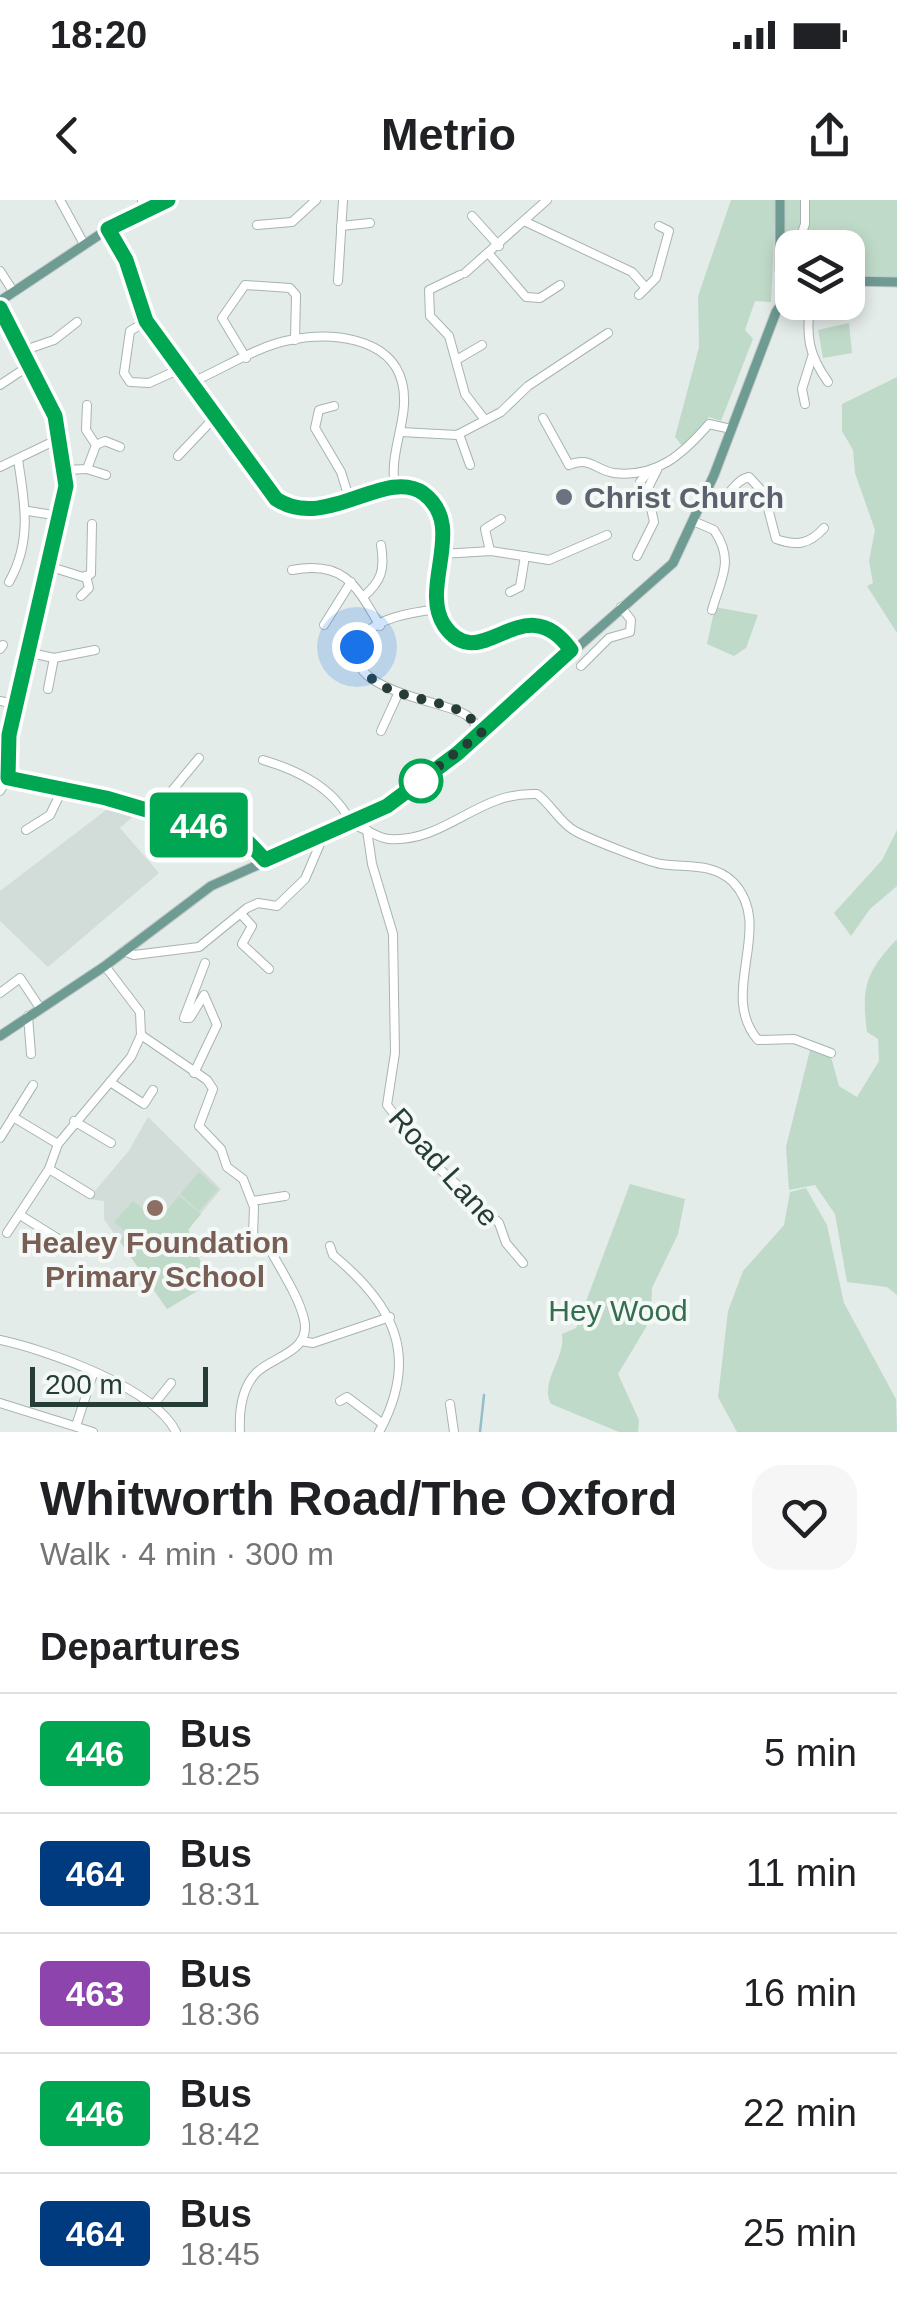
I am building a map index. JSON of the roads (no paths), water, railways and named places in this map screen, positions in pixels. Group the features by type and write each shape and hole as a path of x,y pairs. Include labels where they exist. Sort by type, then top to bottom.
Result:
{"main road":[{"path":"0,304 13,291 145,204 168,200"},
{"path":"779,230 780,200"},
{"path":"865,281 897,282"},
{"path":"0,1036 105,966 212,886 387,806 482,732 673,563 703,499 775,315"}],"street":[{"path":"60,200 84,244"},
{"path":"256,225 292,222 316,200"},
{"path":"338,281 343,200"},
{"path":"485,420 465,394 449,336 430,316 429,290 463,274 547,200"},
{"path":"804,230 805,200"},
{"path":"472,216 498,246"},
{"path":"341,226 370,222"},
{"path":"526,222 619,264 642,292 656,278 669,231 659,226"},
{"path":"108,229 126,260 146,321 276,499 290,508 313,511 395,488 421,492 435,507 444,528 438,609 445,626 460,638 482,643 529,623 541,624 556,632 571,650"},
{"path":"489,254 526,296 540,298 560,285"},
{"path":"0,271 13,291"},
{"path":"246,358 222,318 245,285 290,288 296,295 295,340"},
{"path":"0,304 55,416 65,470 60,516 4,759 8,778 0,791"},
{"path":"808,320 806,337 812,358 828,382"},
{"path":"146,321 130,331 124,373 130,382 149,383 180,370"},
{"path":"24,350 54,340 77,322"},
{"path":"401,432 436,437 459,434 608,333"},
{"path":"190,383 295,340 366,342 380,348 402,383 401,432 393,443 395,488"},
{"path":"458,358 482,346"},
{"path":"806,404 802,389 812,358"},
{"path":"0,384 30,365"},
{"path":"87,404 86,430 96,445"},
{"path":"334,406 320,410 316,428 341,472 350,501"},
{"path":"178,456 215,417"},
{"path":"544,418 569,465 582,460 610,472 653,470"},
{"path":"640,482 709,424 730,429"},
{"path":"459,434 470,466"},
{"path":"88,470 96,445 104,441 120,447"},
{"path":"0,467 50,443"},
{"path":"8,582 19,562 28,511 18,460"},
{"path":"65,470 88,470 106,476"},
{"path":"637,556 654,522 646,490 653,470"},
{"path":"703,499 716,505 728,498 739,481 749,477 764,493 776,539 792,544 808,542 824,528"},
{"path":"28,511 60,516"},
{"path":"490,551 485,529 501,518"},
{"path":"693,521 714,530 728,557 712,610"},
{"path":"80,596 89,588 86,576 94,563 96,530"},
{"path":"442,554 490,551 549,560 606,535"},
{"path":"363,597 379,580 385,566 380,545"},
{"path":"510,592 520,586 525,556"},
{"path":"292,570 318,565 339,572 363,597 380,626"},
{"path":"48,566 86,576"},
{"path":"324,625 351,582"},
{"path":"581,666 610,638 630,632 631,620 621,608"},
{"path":"438,609 406,614 365,633 357,647 358,659 366,674 398,694 466,714 482,732"},
{"path":"26,652 54,658 94,650"},
{"path":"48,689 54,658"},
{"path":"381,731 398,694"},
{"path":"0,702 15,704"},
{"path":"169,816 166,798 199,758"},
{"path":"262,760 301,771 342,804 352,825 386,839 430,834 477,805 537,794 572,830 660,864 691,863 723,875 732,881 750,915 742,975 744,1024 758,1040 794,1039 831,1053"},
{"path":"8,778 33,780 245,839 265,860"},
{"path":"26,830 50,815 62,790"},
{"name":"Road Lane","path":"367,830 392,934 395,1053 386,1104 432,1162 499,1223 506,1243 522,1263"},
{"path":"124,951 134,955 199,947 258,904 277,906 302,884 323,837"},
{"path":"241,914 252,926 242,944 269,969"},
{"path":"194,1072 217,1025 204,995 190,1018 184,1018 206,963"},
{"path":"8,1234 49,1169 58,1144 131,1057 141,1036 140,1012 105,966"},
{"path":"0,993 20,978 40,1008"},
{"path":"28,1016 31,1054"},
{"path":"141,1036 213,1088 198,1126 220,1149 226,1164 246,1188 252,1201 254,1236"},
{"path":"110,1082 144,1104 153,1090"},
{"path":"0,1138 33,1086"},
{"path":"13,1117 58,1144"},
{"path":"74,1121 111,1144"},
{"path":"220,1149 231,1142"},
{"path":"49,1169 90,1194"},
{"path":"252,1201 285,1196"},
{"path":"20,1215 60,1240"},
{"path":"224,1245 254,1236 266,1242 304,1319 302,1341"},
{"path":"330,1246 333,1255 364,1280 390,1317 400,1354 400,1382 381,1428 347,1397 340,1401"},
{"path":"240,1432 242,1398 254,1374 302,1341 314,1343 390,1317"},
{"path":"0,1340 93,1374 155,1403 176,1432"},
{"path":"76,1426 93,1374"},
{"path":"155,1403 171,1383"},
{"path":"0,1403 93,1432"},
{"path":"450,1404 454,1432"}],"waterway":[{"path":"480,1432 484,1395"}],"place":[{"name":"Christ Church","path":"564,497"},
{"name":"Healey Foundation Primary School","path":"155,1208"}],"park label":[{"name":"Hey Wood","path":"618,1310"}]}
